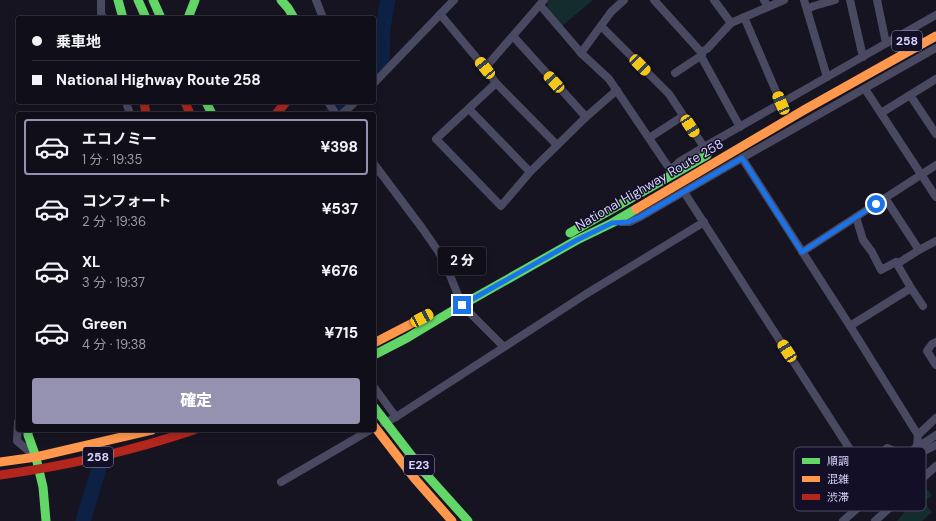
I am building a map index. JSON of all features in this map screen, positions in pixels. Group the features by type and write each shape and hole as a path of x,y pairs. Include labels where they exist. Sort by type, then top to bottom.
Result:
{"main road":[{"path":"118,0 122,16"},
{"path":"138,0 145,16"},
{"path":"153,0 160,16"},
{"path":"189,16 195,0"},
{"path":"281,0 293,16"},
{"name":"National Highway Route 258","path":"565,236 936,24"},
{"name":"National Highway Route 258","path":"376,342 461,301 612,223 804,110 936,36"},
{"path":"278,112 284,104"},
{"name":"National Highway Route 258","path":"376,354 407,338 461,301 482,284"},
{"name":"E23","path":"376,410 424,472 468,521"},
{"name":"E23","path":"376,430 415,479 452,521"},
{"path":"28,432 39,470 46,521"},
{"name":"258","path":"0,462 36,457 139,432"},
{"name":"258","path":"0,475 39,470 69,464 126,450 188,432"},
{"path":"371,432 396,463 415,479"},
{"path":"36,457 38,435"}],"street":[{"path":"101,0 102,16"},
{"path":"316,0 321,16"},
{"path":"376,81 454,0"},
{"path":"581,53 611,12 624,0"},
{"path":"654,0 701,54 740,127"},
{"path":"714,0 731,23"},
{"path":"675,72 707,49 731,23 766,4 784,0"},
{"path":"804,0 827,78"},
{"path":"807,9 835,0"},
{"path":"850,0 863,57"},
{"path":"877,0 886,43"},
{"path":"485,68 542,3 581,53 609,79 671,169"},
{"path":"440,14 496,83 557,145"},
{"path":"664,179 671,169 679,162 936,15"},
{"path":"744,17 781,103"},
{"path":"601,26 670,94 704,147"},
{"path":"513,36 586,117"},
{"path":"612,223 628,222 640,217 936,48"},
{"path":"881,113 936,79"},
{"path":"496,83 436,139 501,206 530,172 557,145 617,90"},
{"path":"865,89 936,197"},
{"path":"910,94 936,134"},
{"path":"469,109 530,172"},
{"path":"649,138 683,116"},
{"path":"742,158 918,435 917,446 924,444 936,435"},
{"path":"802,252 936,165"},
{"path":"376,167 438,251 461,301 504,347"},
{"path":"684,192 849,447"},
{"path":"885,198 919,250"},
{"path":"856,217 864,240 881,270 896,262 897,264 919,250 936,242"},
{"path":"376,426 396,417 586,294 704,222"},
{"path":"897,264 923,306"},
{"path":"850,326 911,288"},
{"path":"936,342 932,344 927,351 936,365"},
{"path":"376,390 396,417"},
{"path":"918,435 936,418"},
{"path":"18,432 18,441 36,457"},
{"path":"281,482 366,432"},
{"path":"926,450 936,445"},
{"path":"926,475 936,466"},
{"path":"842,521 853,511"},
{"path":"875,521 886,511"}],"green space":[{"path":"549,0 593,0 562,26 548,10 547,3"},
{"path":"926,488 932,495 926,500"},
{"path":"926,504 932,512 922,521 897,521 906,511 926,511"}],"waterway":[{"path":"376,71 382,65 383,28 388,0"},
{"path":"333,112 341,104"},
{"path":"83,521 99,468"}],"traffic: fast":[{"path":"118,0 122,16"},
{"path":"138,0 145,16"},
{"path":"153,0 160,16"},
{"path":"189,16 195,0"},
{"path":"281,0 293,16"},
{"path":"207,104 211,112"},
{"path":"570,233 707,155"},
{"path":"376,354 407,338 577,240 612,223 636,209"},
{"path":"376,410 424,472 468,521"},
{"path":"28,432 36,457"},
{"path":"37,462 43,487 46,521"}],"traffic: slow":[{"path":"636,209 804,110 936,36"},
{"path":"376,342 428,315"},
{"path":"376,429 415,479 452,521"},
{"path":"0,462 36,457 143,432"}],"traffic: jam":[{"path":"144,104 146,112"},
{"path":"186,104 189,112"},
{"path":"278,112 284,104"},
{"path":"0,475 98,457 146,445 188,432"}],"route":[{"path":"462,305 577,240 612,223 628,222 640,217 742,158 802,252 876,204"}]}
